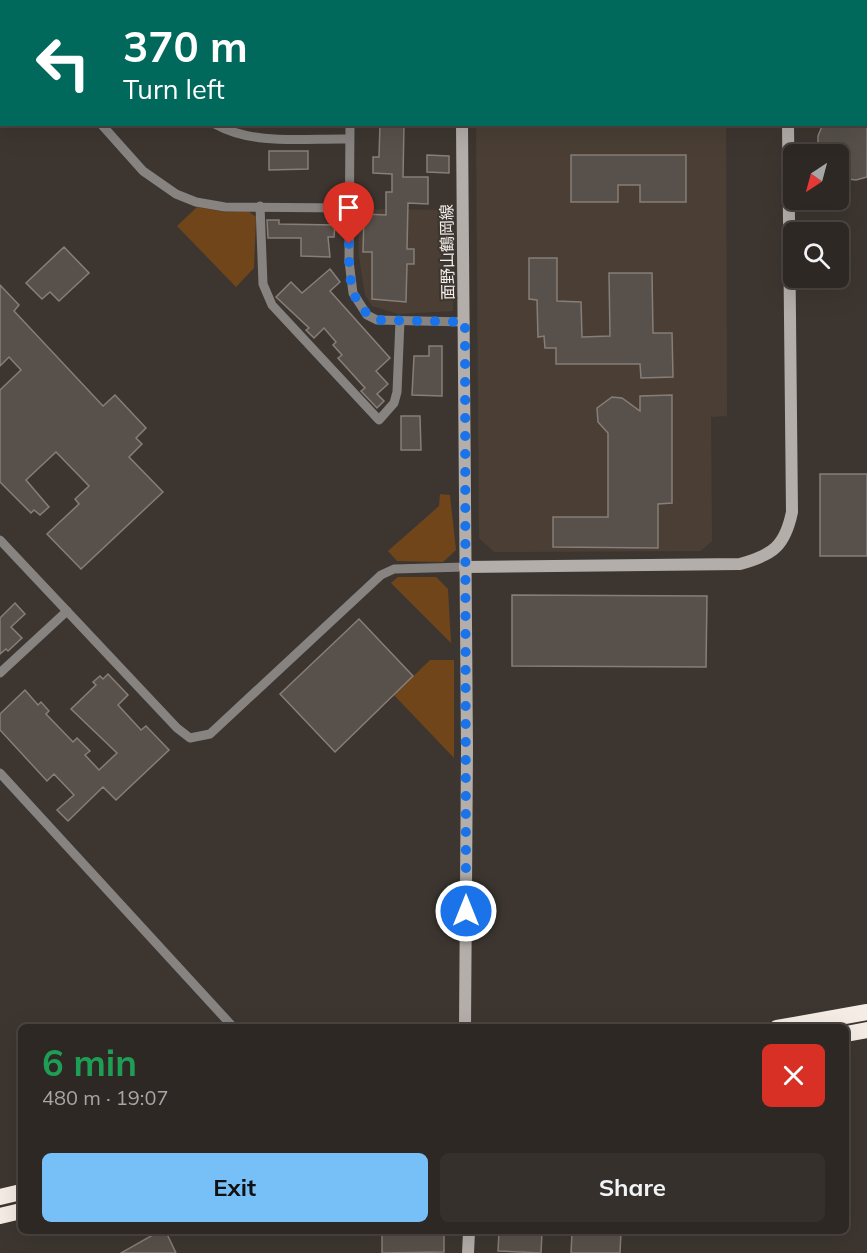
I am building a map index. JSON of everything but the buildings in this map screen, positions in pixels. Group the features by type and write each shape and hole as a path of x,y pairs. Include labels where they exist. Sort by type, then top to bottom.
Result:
{"highway":[{"path":"800,1024 867,1012"},
{"path":"849,1033 867,1030"},
{"path":"0,1197 18,1193"},
{"path":"0,1216 18,1212"}],"main road":[{"name":"面野山鶴岡線","path":"462,126 465,322 465,1024"},
{"path":"465,567 740,564 763,558 778,546 788,531 792,512 788,126"},
{"path":"468,1253 469,1234"}],"street":[{"path":"103,126 143,171 176,194 196,202 225,207 348,208"},
{"path":"218,126 227,131 264,138 349,139"},
{"path":"350,126 349,261 353,293 358,305 367,315 377,320 465,322"},
{"path":"260,206 263,284 272,305 379,420 394,403 397,392 400,321"},
{"path":"0,540 177,728 190,738 210,734 381,574 394,569 465,567"},
{"path":"0,673 67,611"},
{"path":"0,773 230,1024"}],"shaded area":[{"path":"476,126 726,126 727,416 711,417 712,541 701,551 494,552 479,538"},
{"path":"197,207 225,212 248,211 256,217 254,268 236,287 177,226"},
{"path":"358,209 452,210 453,311 398,314 372,306 365,295 359,257"},
{"path":"440,494 450,495 456,550 443,562 397,561 388,551 439,506"},
{"path":"398,577 436,577 448,589 451,643 391,583"},
{"path":"430,660 454,660 454,758 394,695"}],"route":[{"path":"349,244 353,293 358,305 367,315 377,320 465,322 466,911"}]}
